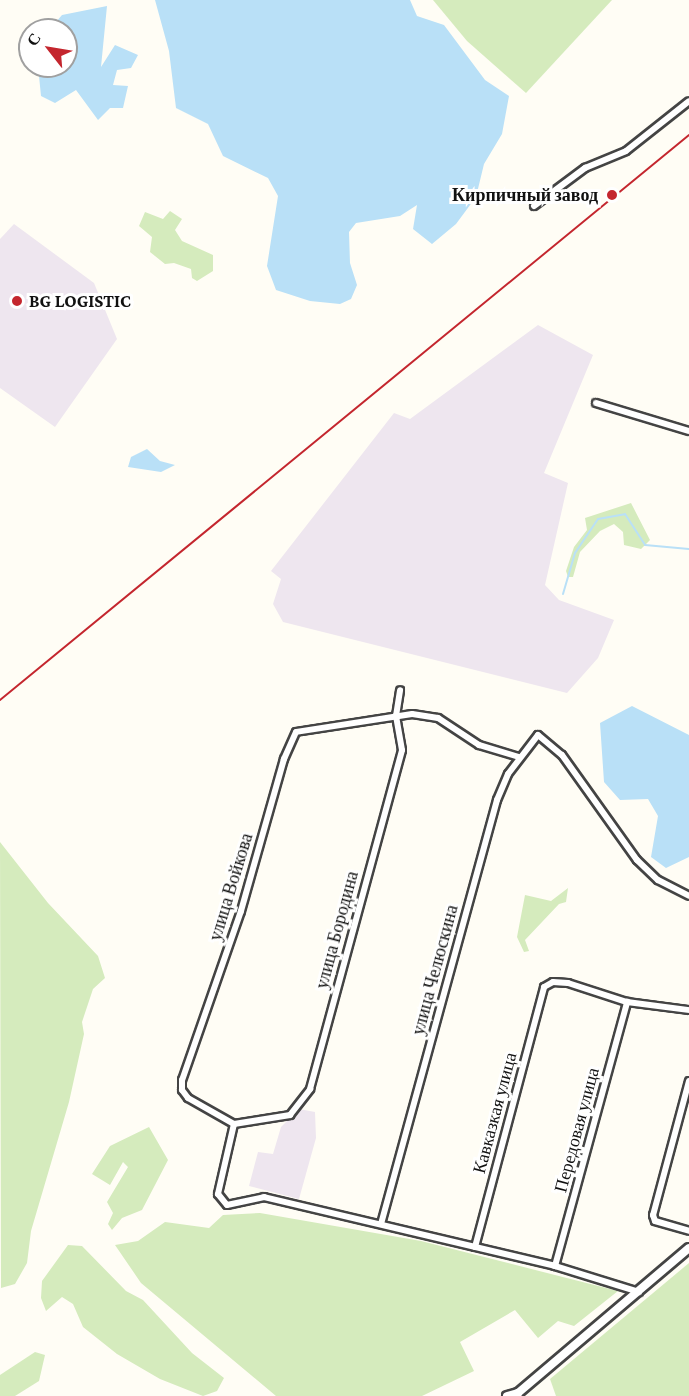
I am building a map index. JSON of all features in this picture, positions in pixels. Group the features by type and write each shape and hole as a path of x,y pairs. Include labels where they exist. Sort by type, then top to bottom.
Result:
{"street":[{"path":"534,206 585,168 626,151 689,101"},
{"path":"596,403 689,431"},
{"name":"улица Бородина","path":"234,1124 290,1115 302,1104 310,1089 402,750 396,716 400,690"},
{"path":"396,716 438,718 479,745 519,757"},
{"name":"улица Войкова","path":"234,1124 188,1098 182,1090 193,1050 241,910 284,759 296,732 396,716"},
{"name":"улица Челюскина","path":"381,1224 497,800 519,757 538,735 562,755 637,860 658,880 689,896"},
{"name":"Кавказкая улица","path":"475,1247 544,987 553,982 567,983 627,1002"},
{"path":"627,1002 689,1010"},
{"name":"Передовая улица","path":"555,1266 627,1002"},
{"path":"689,1081 653,1215 655,1221 689,1231"},
{"path":"234,1124 218,1194 220,1201 227,1205 264,1197 555,1266 640,1292"},
{"path":"507,1396 518,1394 689,1248"}],"shaded area":[{"path":"14,224 94,283 117,339 55,427 0,388 0,239"},
{"path":"538,325 593,355 544,473 568,483 545,585 559,600 614,620 598,658 567,693 283,622 273,604 281,579 271,571 394,413 410,419"},
{"path":"299,1109 315,1112 316,1138 299,1199 249,1186 258,1152 273,1154 281,1127"}],"green space":[{"path":"433,0 612,0 526,93 467,41"},
{"path":"170,211 182,219 175,230 182,241 213,255 213,271 197,281 192,278 191,269 174,263 165,264 150,252 152,237 139,226 145,212 163,219"},
{"path":"631,503 650,540 641,549 624,545 623,532 614,524 600,531 580,552 573,577 568,577 566,571 574,547 587,530 585,518"},
{"path":"0,842 48,903 98,956 105,978 93,989 82,1022 84,1034 69,1102 31,1231 27,1263 15,1284 1,1288"},
{"path":"568,888 566,902 559,904 525,940 529,951 524,952 517,937 525,895 551,901"},
{"path":"149,1127 168,1160 142,1210 122,1218 112,1230 108,1224 113,1213 107,1202 128,1167 123,1162 110,1185 92,1174 110,1146"},
{"path":"260,1213 421,1241 618,1291 574,1326 558,1321 538,1338 515,1310 460,1342 474,1371 422,1396 276,1396 141,1283 115,1245 138,1241 165,1222 209,1228 223,1215"},
{"path":"68,1245 82,1246 126,1291 143,1300 192,1353 224,1378 217,1391 203,1396 160,1379 117,1354 83,1327 73,1304 62,1297 46,1311 41,1298 42,1281"},
{"path":"689,1263 689,1396 556,1396 550,1379"},
{"path":"35,1352 45,1355 39,1381 15,1396 0,1396 0,1375"}],"water":[{"path":"155,0 410,0 417,16 444,25 485,80 509,96 502,134 484,164 476,197 456,224 432,244 413,229 417,205 400,216 356,223 349,232 350,263 357,285 351,299 340,304 310,301 276,290 267,266 278,196 268,178 223,156 208,124 176,108 169,51"},
{"path":"107,6 101,67 115,45 138,55 131,68 117,70 113,85 128,86 123,108 110,108 98,120 76,90 55,103 41,96 39,78 78,78 78,18 59,18 62,15"},
{"path":"147,449 160,461 175,465 161,472 128,467 131,457"},
{"path":"632,706 689,735 689,857 666,868 651,857 658,816 648,799 620,800 604,782 600,723"}],"waterway":[{"path":"563,594 575,553 598,519 625,514 645,545 689,549"}],"railway":[{"path":"0,700 689,135"}],"place":[{"name":"Кирпичный завод","path":"612,195"},
{"name":"BG LOGISTIC","path":"17,301"}]}
